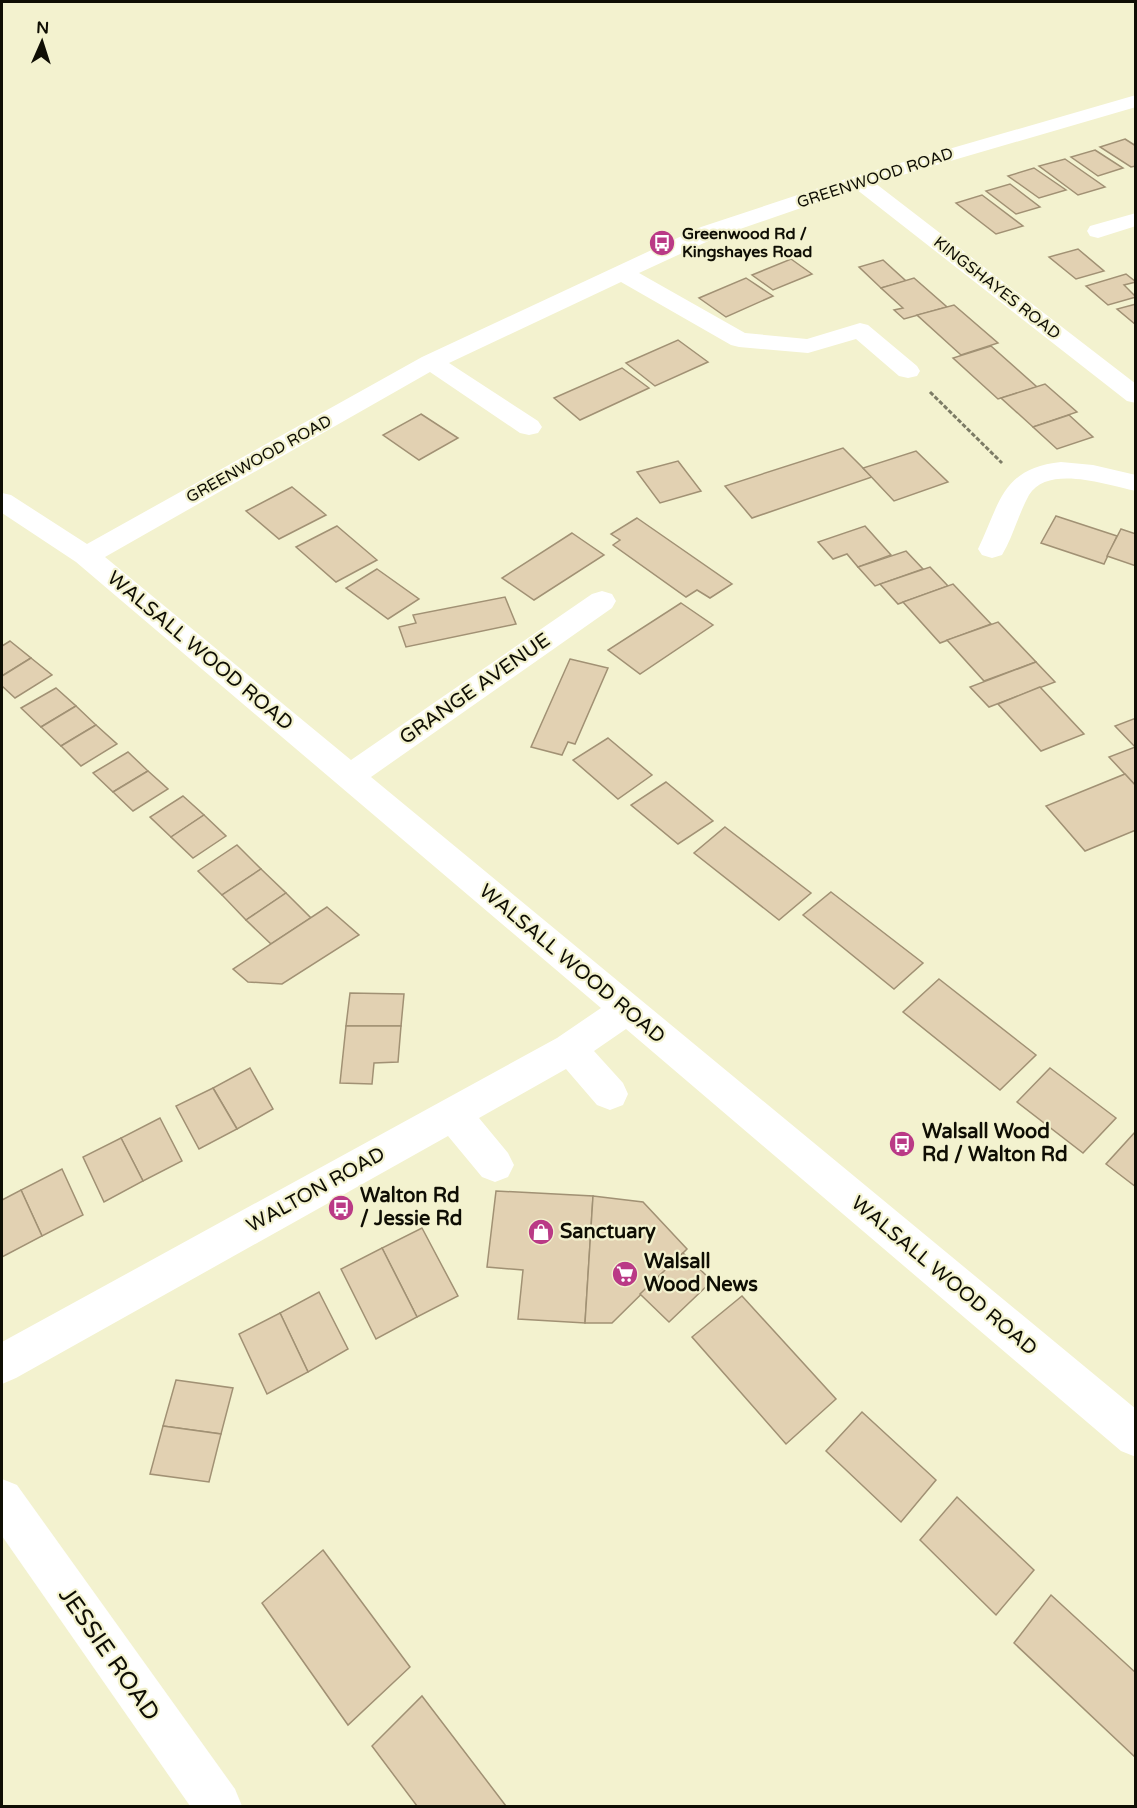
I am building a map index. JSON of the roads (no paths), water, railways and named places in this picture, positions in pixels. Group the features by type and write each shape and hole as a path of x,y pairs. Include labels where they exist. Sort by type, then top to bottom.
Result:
{"street":[{"name":"GREENWOOD ROAD","path":"86,555 431,362 709,232 859,181 1136,101"},
{"name":"KINGSHAYES ROAD","path":"859,181 1136,396"},
{"path":"1098,231 1136,219"},
{"path":"620,272 739,340 808,346 860,330 908,371"},
{"path":"431,362 529,427"},
{"path":"992,549 1024,484 1044,472 1076,471 1136,483"},
{"name":"WALSALL WOOD ROAD","path":"2,501 86,555 1136,1436"},
{"name":"GRANGE AVENUE","path":"349,777 602,601"},
{"name":"WALTON ROAD","path":"2,1364 570,1049 626,1010"},
{"path":"570,1049 610,1094"},
{"path":"453,1115 495,1165"},
{"name":"JESSIE ROAD","path":"2,1500 218,1806"}],"place":[{"name":"Greenwood Rd / Kingshayes Road","path":"662,243"},
{"name":"Walsall Wood Rd / Walton Rd","path":"902,1144"},
{"name":"Walton Rd / Jessie Rd","path":"341,1208"},
{"name":"Sanctuary","path":"541,1232"},
{"name":"Walsall Wood News","path":"625,1274"}]}
